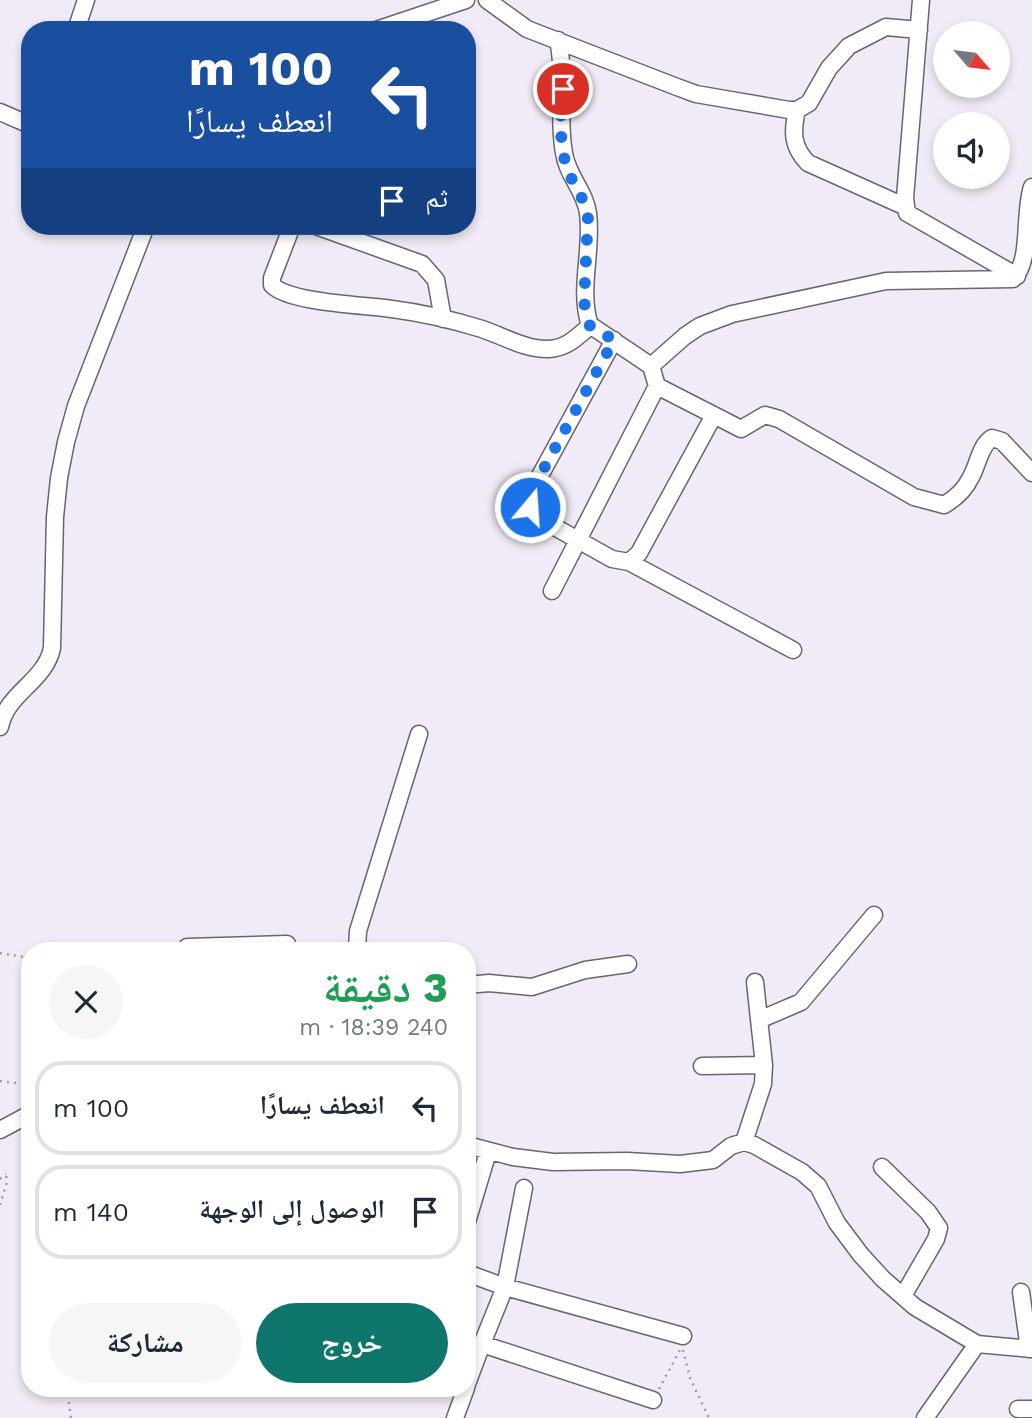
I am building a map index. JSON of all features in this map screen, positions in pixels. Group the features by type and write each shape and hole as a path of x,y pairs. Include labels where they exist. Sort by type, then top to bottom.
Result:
{"street":[{"path":"79,21 86,0"},
{"path":"403,21 466,0"},
{"path":"487,0 527,29 696,93 797,110 809,103 829,68 849,46 886,27 919,30"},
{"path":"921,0 906,207 911,218 1017,276"},
{"path":"552,591 657,386 651,366 590,326 584,302 588,215 585,199 568,171 564,153 560,110 563,70 558,40"},
{"path":"797,110 793,138 799,154 808,163 906,207"},
{"path":"0,112 21,121"},
{"path":"651,366 700,326 732,314 886,281 918,278 1009,279 1017,276 1023,266 1029,234 1032,187"},
{"path":"0,727 6,707 49,663 52,648 55,517 66,442 76,407 143,235"},
{"path":"289,235 272,278 276,289 320,301 395,309 443,319 534,348 563,346 578,339 590,326"},
{"path":"341,235 422,264 436,280 443,319"},
{"path":"614,340 532,495 530,507 535,516 620,562 629,562 793,650"},
{"path":"657,386 741,429 765,415 779,419 914,497 931,503 944,505 958,496 970,479 985,445 992,438 1002,441 1032,473"},
{"path":"629,562 639,553 713,415"},
{"path":"357,942 358,932 419,734"},
{"path":"759,1020 801,1002 874,915"},
{"path":"476,984 532,988 585,970 628,964"},
{"path":"476,1148 553,1162 700,1164 744,1142 763,1084 764,1065 755,982"},
{"path":"702,1066 764,1065"},
{"path":"0,1130 21,1119"},
{"path":"744,1142 802,1172 818,1186 838,1223 861,1255 903,1296 977,1344 1030,1349 1021,1292"},
{"path":"476,1192 488,1152"},
{"path":"882,1167 929,1212 939,1228 936,1239 903,1296"},
{"path":"476,1361 505,1287 524,1188"},
{"path":"476,1276 682,1341"},
{"path":"482,1344 653,1400"},
{"path":"925,1418 977,1344"},
{"path":"455,1418 463,1397"}],"path":[{"path":"0,953 21,956"},
{"path":"0,1081 21,1084"},
{"path":"0,1179 6,1174 8,1177 0,1205"},
{"path":"653,1400 682,1341"},
{"path":"682,1341 690,1378 709,1418"},
{"path":"68,1397 71,1418"}],"route":[{"path":"530,507 536,483 614,340 590,326 584,302 588,215 585,199 568,171 564,153 560,110 563,89"}]}
